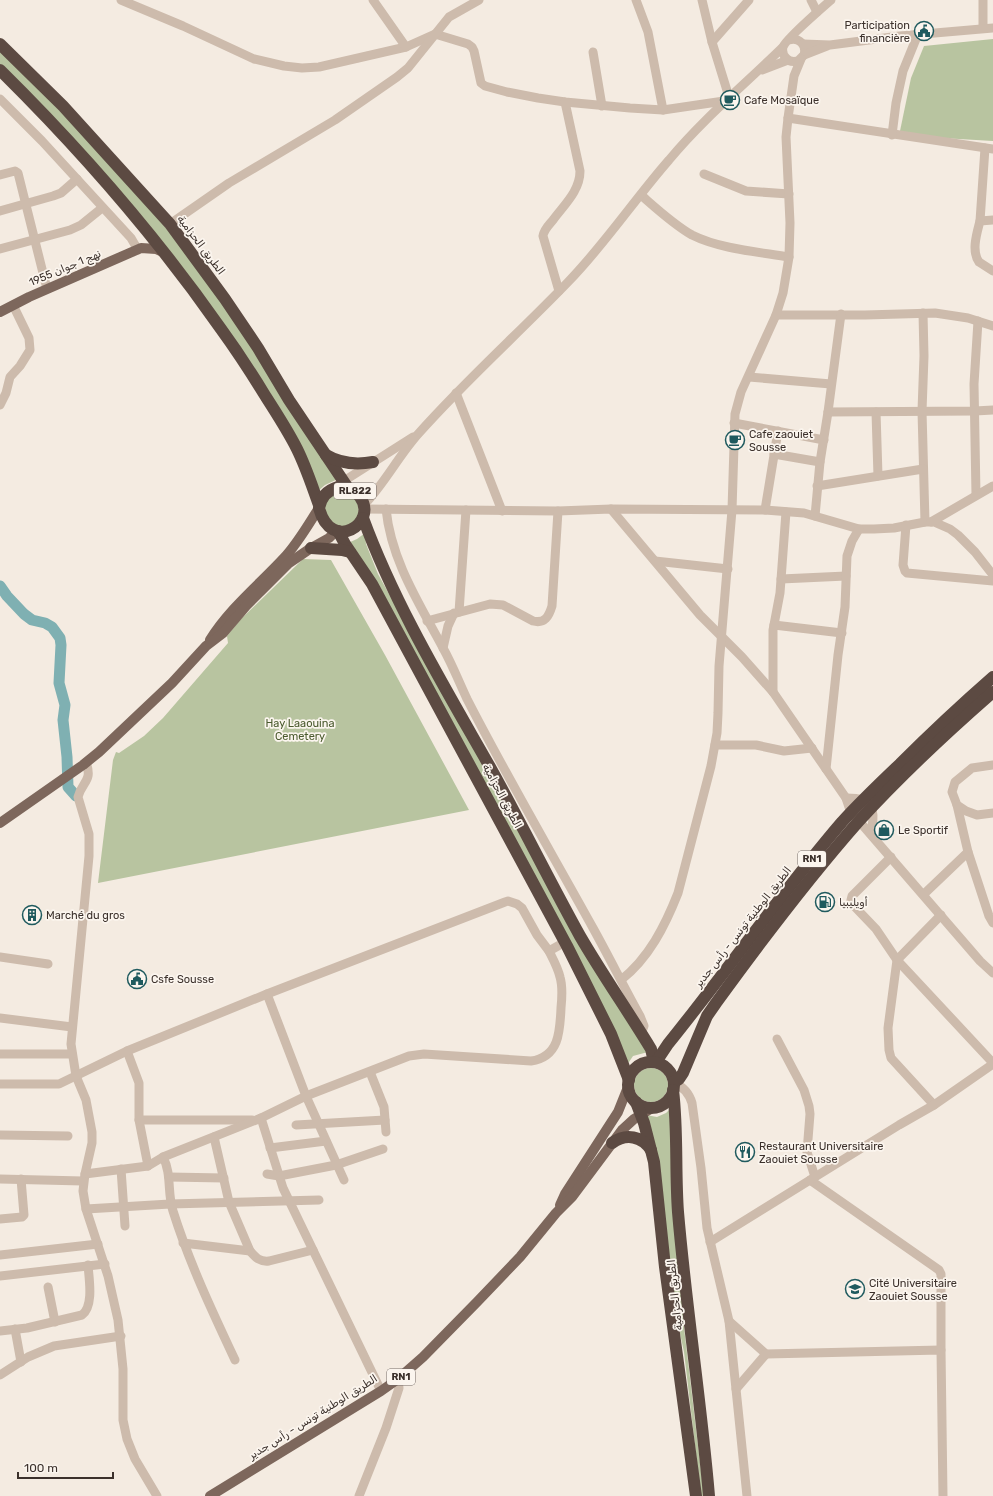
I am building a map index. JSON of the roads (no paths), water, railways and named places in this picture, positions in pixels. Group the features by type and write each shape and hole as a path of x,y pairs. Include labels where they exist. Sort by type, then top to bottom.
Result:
{"highway":[{"name":"الطريق الحزامية","path":"0,44 68,111 170,224 249,336 325,454 346,484 358,494 387,578 440,679 580,935 604,976 651,1049 655,1062"},
{"name":"الطريق الحزامية","path":"0,70 48,117 97,171 147,230 203,303 238,353 278,417 297,450 311,482 325,523 337,531 372,584 566,942 611,1034 628,1083"},
{"path":"325,454 338,461 353,464 373,462"},
{"name":"RL822","path":"319,506 325,495 334,489 343,487 346,484"},
{"name":"RL822","path":"337,531 344,532 355,528 364,511"},
{"path":"311,548 350,552"},
{"name":"الطريق الوطنية تونس - رأس جدير","path":"674,1086 683,1073 707,1016 776,921 855,817 862,800 948,717 993,677"},
{"name":"الطريق الوطنية تونس - رأس جدير","path":"655,1062 817,852 855,817 872,809 930,749 993,692"},
{"path":"643,1036 659,1043 674,1038"},
{"name":"RN1","path":"628,1083 635,1068 647,1062 655,1062"},
{"path":"655,1062 661,1064 670,1072 674,1086"},
{"path":"628,1083 629,1093 636,1102 640,1105 652,1108"},
{"name":"الطريق الحزامية","path":"674,1086 676,1108 675,1141 678,1212 710,1496"},
{"name":"RN1","path":"652,1108 665,1103 670,1097 674,1086"},
{"name":"الطريق الحزامية","path":"636,1102 654,1162 665,1267 696,1496"},
{"path":"612,1143 622,1137 634,1137 644,1142 651,1151"},
{"path":"706,1462 713,1496"},
{"path":"692,1464 692,1496"}],"main road":[{"path":"140,249 147,239 147,230"},
{"path":"140,249 156,249 165,253"},
{"name":"نهج 1 جوان 1955","path":"0,312 140,249"},
{"path":"206,646 217,628 241,601 292,550 319,506"},
{"path":"0,823 57,784 99,752 172,683 206,646 223,633 246,606 289,563 329,538 337,531"},
{"name":"الطريق الوطنية تونس - رأس جدير","path":"556,1213 565,1194 618,1112 628,1083"},
{"name":"الطريق الوطنية تونس - رأس جدير","path":"210,1496 381,1391 398,1379 423,1357 520,1257 556,1213 572,1197 622,1130 640,1115 652,1108"}],"street":[{"path":"120,0 183,26 254,59 284,66 302,68 319,67 406,47 435,34 468,44 472,47 480,80 485,86 538,98 565,102 663,110 727,99 702,0"},
{"path":"373,0 406,47"},
{"path":"170,224 229,183 335,120 397,77 408,68 449,18 479,0"},
{"path":"636,0 648,32 663,110"},
{"path":"712,42 749,0"},
{"path":"811,0 816,13"},
{"name":"RL822","path":"364,511 373,495 417,434 456,393 559,291 599,248 669,159 727,99 831,0"},
{"path":"983,0 983,28"},
{"name":"RL822","path":"802,43 816,13"},
{"path":"789,40 795,39 802,43 830,45 918,34 993,28"},
{"path":"892,135 896,103 903,71 918,34"},
{"path":"621,980 646,956 672,910 678,894 715,745 718,713 719,666 732,510 734,423 737,405 776,316 783,293 789,257 789,194 786,137 794,76 805,51 802,43"},
{"path":"802,57 830,45"},
{"path":"782,48 785,57 789,61 794,76"},
{"path":"593,52 602,106"},
{"name":"RL822","path":"758,71 789,61 798,61 802,57"},
{"path":"0,99 77,179 140,249"},
{"path":"559,291 544,236 545,230 571,196 580,177 565,102"},
{"path":"788,118 989,149 976,242 976,258 980,264 993,270"},
{"path":"0,175 17,171 47,290"},
{"path":"704,174 746,191 789,194"},
{"path":"0,212 61,193 77,179"},
{"path":"641,195 666,217 693,235 728,246 789,257"},
{"path":"0,249 70,230 81,225 102,208"},
{"path":"980,220 993,220"},
{"path":"0,405 6,393 7,383 10,376 29,354 31,347 29,338 13,305"},
{"path":"776,316 841,314 879,315 923,312 956,315 993,326"},
{"path":"923,312 924,356 922,411 928,522"},
{"path":"815,516 820,462 841,314"},
{"path":"976,495 974,384 978,321"},
{"path":"0,376 7,383"},
{"path":"749,376 831,384"},
{"path":"456,393 502,511"},
{"path":"828,412 993,410"},
{"path":"876,412 878,476"},
{"path":"734,423 824,440"},
{"path":"765,510 778,432"},
{"name":"RL822","path":"346,484 373,462 417,434"},
{"path":"774,454 820,462"},
{"path":"817,486 924,469"},
{"path":"364,511 386,509 502,511 611,509 765,510 815,516 859,529 874,529 928,522 993,486"},
{"path":"386,509 391,539 396,556 427,621 443,648 467,698 513,785 594,930 643,1022 643,1036"},
{"path":"611,509 700,615 722,636 773,692 846,798 855,817 924,894 980,960 993,972"},
{"path":"443,648 448,626 457,613 466,510"},
{"path":"427,621 490,604 503,605 533,621 537,622 546,619 550,614 552,606 558,511"},
{"path":"773,692 774,624 781,579 786,512"},
{"path":"928,522 950,529 958,535 975,552 993,575"},
{"path":"906,525 903,566 904,571 907,573 993,581"},
{"path":"826,768 838,655 845,607 847,556 849,548 859,529"},
{"path":"655,561 728,569"},
{"path":"781,579 846,576"},
{"path":"774,624 842,633"},
{"path":"715,745 756,745 784,751 812,748"},
{"path":"84,764 89,774 87,782 78,797 89,834 89,856 72,1027 72,1054 76,1076 86,1100 92,1132 91,1152 84,1177 83,1191 86,1208 105,1264 121,1336 123,1369 123,1420 127,1439 136,1459 157,1496"},
{"path":"993,764 972,768 955,782 952,792 957,805 968,852 989,916 993,923"},
{"path":"846,798 862,800 872,809 873,814 870,833"},
{"path":"957,805 972,814 984,815 993,813"},
{"path":"924,894 968,852"},
{"path":"710,1242 812,1178 934,1105 993,1064 897,960 876,929 854,906 851,898 891,857"},
{"path":"0,1084 59,1084 127,1052 267,994 508,901 517,904 522,908 537,936 549,951 560,977 562,988 559,1034 556,1044 549,1054 541,1060 531,1061 424,1054 410,1056 306,1096 259,1119 163,1157 148,1166 121,1169 84,1177 0,1179"},
{"path":"934,1105 891,1058 888,1028 897,960 941,915"},
{"path":"549,951 566,942"},
{"path":"0,957 48,964"},
{"path":"267,994 306,1096 344,1180"},
{"path":"0,1018 72,1027"},
{"path":"776,1039 804,1090 809,1106 810,1114 807,1152 812,1178 939,1270 941,1274 943,1496"},
{"path":"127,1052 139,1084 139,1120 148,1166"},
{"path":"0,1054 72,1054"},
{"path":"370,1072 384,1107 386,1132"},
{"path":"674,1086 692,1108 701,1168 707,1228 729,1321 747,1496"},
{"path":"139,1120 259,1119"},
{"path":"259,1119 289,1201 381,1391"},
{"path":"296,1125 385,1120"},
{"path":"0,1135 68,1136"},
{"path":"214,1137 229,1202 250,1251 264,1261 313,1250"},
{"path":"270,1148 326,1141"},
{"path":"266,1174 279,1176 336,1165 383,1149"},
{"path":"163,1157 169,1177 170,1204 183,1243 235,1360"},
{"path":"121,1169 125,1226"},
{"path":"169,1177 224,1178"},
{"path":"0,1218 22,1217 24,1215 21,1179"},
{"path":"86,1208 319,1200"},
{"path":"183,1243 250,1251"},
{"path":"0,1255 98,1244"},
{"path":"0,1276 105,1264"},
{"path":"0,1330 55,1322 85,1313 89,1302 88,1266"},
{"path":"48,1287 55,1322"},
{"path":"729,1321 766,1354 941,1350"},
{"path":"15,1329 21,1362"},
{"path":"0,1375 28,1357 54,1346 121,1336"},
{"path":"736,1389 766,1354"},
{"path":"359,1496 399,1388 398,1379"}],"waterway":[{"path":"0,586 24,614 32,620 45,623 52,627 60,638 59,683 65,705 63,720 67,757 68,787 76,796"}],"place":[{"name":"Participation financière","path":"924,31"},
{"name":"Cafe Mosaïque","path":"730,100"},
{"name":"Cafe zaouiet Sousse","path":"735,440"},
{"name":"Le Sportif","path":"884,830"},
{"name":"أويليبيا","path":"825,902"},
{"name":"Marché du gros","path":"32,915"},
{"name":"Csfe Sousse","path":"137,979"},
{"name":"Restaurant Universitaire Zaouiet Sousse","path":"745,1152"},
{"name":"Cité Universitaire Zaouiet Sousse","path":"855,1289"}],"park label":[{"name":"Hay Laaouina Cemetery","path":"300,729"}]}
